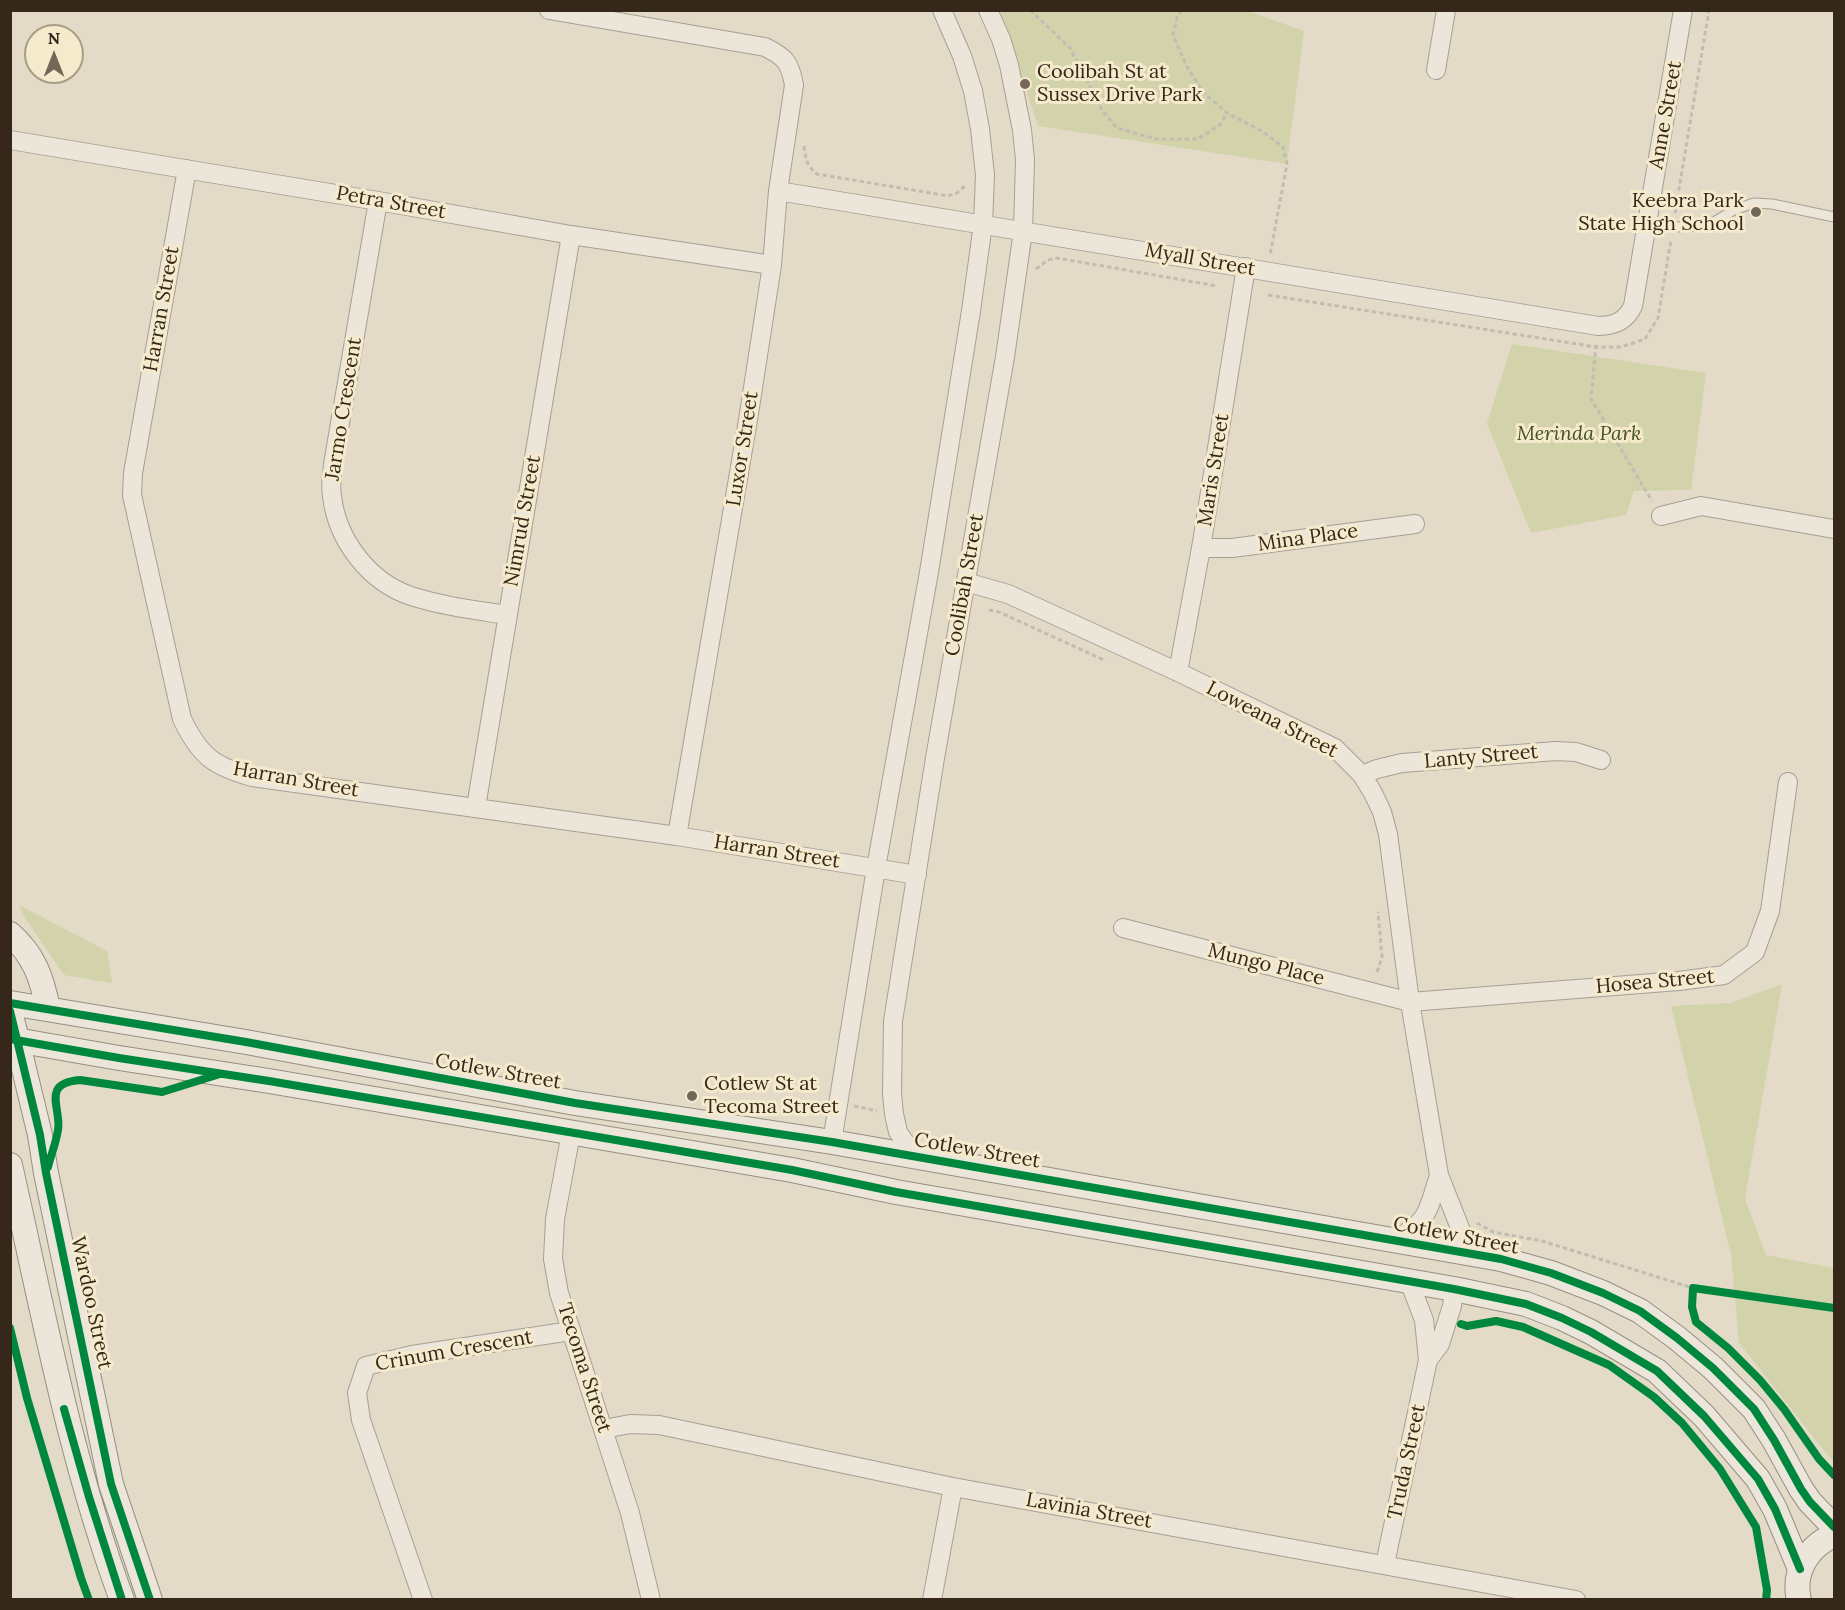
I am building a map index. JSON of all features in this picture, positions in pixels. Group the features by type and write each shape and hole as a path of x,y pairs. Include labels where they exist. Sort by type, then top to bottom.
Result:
{"main road":[{"path":"10,934 24,946 42,982 48,1008"},
{"name":"Cotlew Street","path":"10,1003 246,1042 575,1103 832,1142 1501,1259 1551,1273 1603,1293 1640,1311 1713,1368 1754,1408 1801,1489 1834,1527"},
{"name":"Wardoo Street","path":"10,1011 15,1040 40,1135 111,1484 150,1599"},
{"path":"15,1040 792,1170 896,1192 1409,1281 1526,1304 1591,1332 1657,1371 1704,1416 1758,1479 1775,1509 1800,1569"},
{"path":"832,1142 833,1158 842,1171 875,1178 896,1192"},
{"path":"10,1165 64,1409 122,1599"},
{"path":"1383,1239 1390,1251 1432,1258 1441,1264 1448,1271 1454,1289"},
{"path":"1798,1598 1797,1582 1800,1569 1809,1552 1823,1540 1834,1535"}],"street":[{"path":"549,10 640,18"},
{"name":"Coolibah Street","path":"832,1142 876,868 931,561 983,224 985,175 973,91 962,56 942,10"},
{"name":"Coolibah Street","path":"915,1157 898,1132 893,1104 893,1021 934,758 1005,357 1023,231 1025,170 1022,130 1009,65 988,10"},
{"path":"1436,70 1446,10"},
{"name":"Anne Street","path":"1621,322 1633,306 1683,10"},
{"name":"Luxor Street","path":"640,18 765,47 779,53 787,60 794,84 778,190 772,265 748,420 677,836"},
{"name":"Petra Street","path":"10,140 571,235 772,265"},
{"name":"Harran Street","path":"187,169 131,482 133,508 182,719 190,736 205,754 220,766 252,777 677,836 917,875"},
{"name":"Myall Street","path":"778,190 1598,327 1621,322"},
{"name":"Jarmo Crescent","path":"378,201 333,464 332,496 335,512 347,543 356,555 366,568 393,588 410,596 430,601 507,615"},
{"name":"Nimrud Street","path":"476,807 571,235"},
{"name":"Maris Street","path":"1178,672 1201,548 1246,267"},
{"path":"1661,516 1701,506 1834,529"},
{"name":"Mina Place","path":"1201,548 1232,548 1414,524"},
{"name":"Loweana Street","path":"966,582 1008,594 1178,672 1335,748 1362,776 1377,802 1388,834 1410,1002 1439,1175 1462,1233 1474,1255"},
{"name":"Lanty Street","path":"1362,776 1377,769 1401,763 1556,751 1576,753 1601,760"},
{"name":"Hosea Street","path":"1410,1002 1679,981 1724,975 1755,952 1770,910 1788,782"},
{"name":"Mungo Place","path":"1123,928 1410,1002"},
{"name":"Tecoma Street","path":"571,1133 555,1218 553,1259 559,1293 630,1513 651,1599"},
{"name":"Loweana Street","path":"1383,1239 1413,1229 1422,1222 1428,1211 1439,1175"},
{"name":"Truda Street","path":"1385,1564 1428,1360 1424,1320 1409,1281"},
{"name":"Truda Street","path":"1428,1360 1440,1344 1452,1306 1454,1289"},
{"name":"Crinum Crescent","path":"423,1599 362,1420 357,1393 366,1366 412,1355 571,1330"},
{"name":"Lavinia Street","path":"604,1429 630,1424 659,1425 953,1487 1576,1599"},
{"path":"932,1599 953,1487"}],"lane":[{"path":"1648,224 1673,227 1707,226 1734,210 1754,203 1772,204 1834,217"}],"path":[{"path":"1030,10 1070,48 1102,110 1118,128 1156,140 1198,139 1220,124 1227,113"},
{"path":"1181,10 1173,35 1186,65 1203,92 1227,113 1262,131 1283,147 1287,164 1267,272"},
{"path":"1268,295 1596,347 1621,346 1645,339 1658,318 1709,10"},
{"path":"804,146 809,168 817,174 948,196 957,193 965,186 969,177"},
{"path":"1034,272 1042,263 1057,258 1217,286"},
{"path":"1598,327 1591,399 1661,516"},
{"path":"989,610 1006,615 1108,662"},
{"path":"1377,972 1382,957 1378,910"},
{"path":"850,1105 884,1112"},
{"path":"1471,1218 1493,1232 1542,1241 1705,1290"},
{"path":"1693,1288 1693,1298"}],"green space":[{"path":"1000,11 1248,11 1304,31 1287,164 1038,126"},
{"name":"Merinda Park","path":"1512,344 1706,373 1691,490 1634,491 1626,515 1531,533 1487,423"},
{"path":"19,905 107,951 112,983 64,975 25,918"},
{"path":"1782,984 1745,1199 1766,1255 1834,1268 1834,1463 1739,1343 1731,1255 1671,1006 1731,1003"}],"cycle path":[{"path":"10,1003 246,1042 575,1103 832,1142 1501,1259 1551,1273 1603,1293 1640,1311 1713,1368 1754,1409 1801,1489 1834,1527"},
{"path":"10,1011 40,1135 111,1484 150,1600"},
{"path":"10,1039 792,1170 896,1192 1454,1289 1526,1304 1591,1332 1657,1371 1704,1416 1758,1479 1775,1509 1800,1569"},
{"path":"48,1167 58,1130 56,1098 60,1086 80,1080 162,1092 220,1074"},
{"path":"1834,1308 1693,1288 1692,1307 1696,1322 1728,1348 1760,1380 1784,1409 1819,1459 1834,1475"},
{"path":"1461,1324 1467,1326 1496,1321 1523,1327 1609,1365 1654,1397 1682,1423 1720,1469 1756,1527 1767,1590 1766,1600"},
{"path":"10,1328 27,1398 89,1600"},
{"path":"64,1409 122,1600"}],"place":[{"name":"Coolibah St at Sussex Drive Park","path":"1025,84"},
{"name":"Keebra Park State High School","path":"1756,212"},
{"name":"Cotlew St at Tecoma Street","path":"692,1096"}]}
